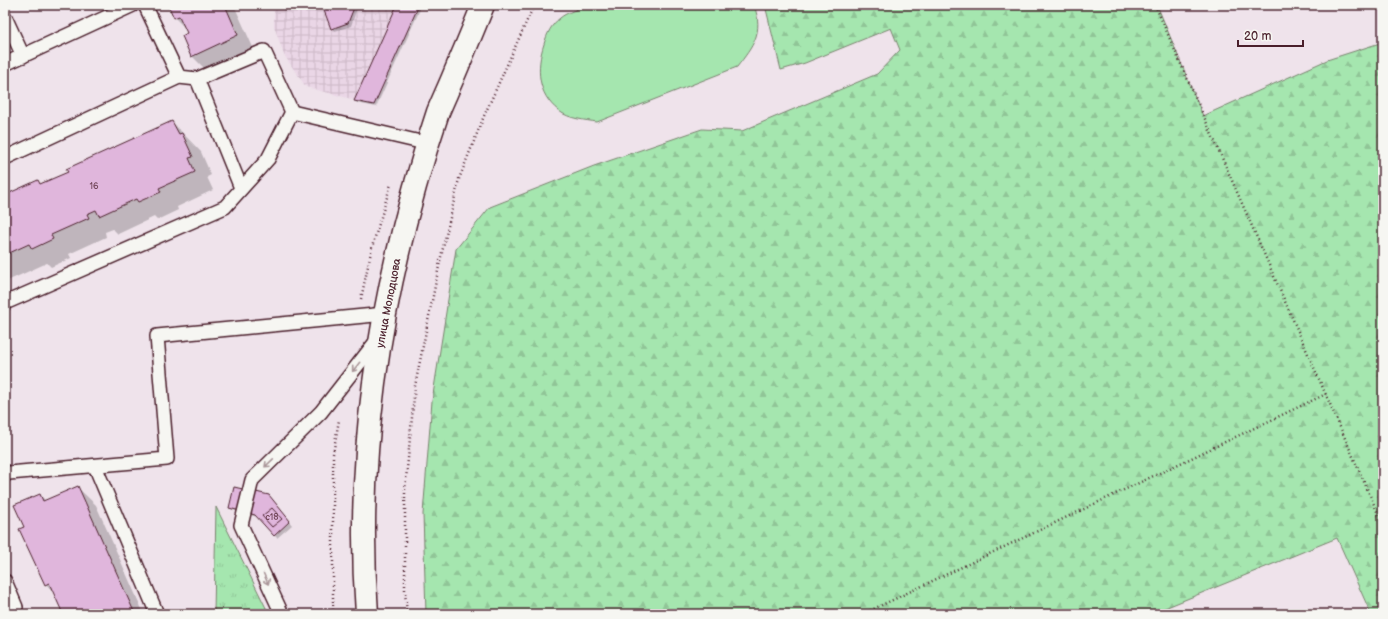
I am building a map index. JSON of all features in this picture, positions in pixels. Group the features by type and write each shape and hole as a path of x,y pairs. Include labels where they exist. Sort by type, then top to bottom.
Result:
{"street":[{"name":"улица Молодцова","path":"367,614 365,591 365,498 369,428 380,336 405,220 439,111 483,5"}],"lane":[{"path":"5,64 133,5"},
{"path":"145,5 179,77"},
{"path":"5,17 23,56"},
{"path":"5,158 179,77 197,79 264,51 292,112"},
{"path":"197,79 241,188"},
{"path":"292,112 429,144"},
{"path":"5,303 225,207 268,159 292,112"},
{"path":"5,475 9,473 167,459 157,336 385,314"},
{"path":"282,614 241,525 252,480 321,412 380,336"},
{"path":"95,466 157,614"},
{"path":"5,581 16,607 11,614"}],"path":[{"path":"407,614 405,592 405,490 415,386 440,261 459,179 484,116 534,5"},
{"path":"1155,5 1383,525"},
{"path":"863,614 1326,394"}],"shaded area":[{"path":"271,5 419,5 374,105 306,87 284,55 274,26 274,12"}],"green space":[{"path":"588,5 754,5 758,24 752,46 737,67 597,122 587,121 567,116 552,104 542,89 539,71 541,53 546,37 552,27 563,16"},
{"path":"765,5 1157,5 1203,116 1327,60 1383,42 1383,614 1371,614 1337,538 1150,614 426,614 423,514 432,401 456,249 490,207 594,166 702,129 742,131 877,74 900,50 891,28 805,63 781,70"},
{"path":"216,507 269,614 214,614"}],"building":[{"path":"168,5 225,5 238,35 191,57 182,36 187,33 179,16 174,18"},
{"path":"322,5 355,5 348,23 331,29"},
{"path":"397,5 419,5 374,105 354,101"},
{"path":"172,121 179,134 182,133 193,157 189,158 195,172 159,188 161,192 138,202 136,199 99,216 96,210 87,214 89,218 51,235 53,239 32,249 29,244 5,255 5,195 38,180 40,184 68,172 66,169"},
{"path":"78,486 135,614 63,614 49,583 45,585 19,529 24,527 14,505 40,494 43,501"},
{"path":"234,487 269,495 290,521 274,536 255,515 229,508"},
{"path":"272,508 282,519 272,527 262,516"}]}
